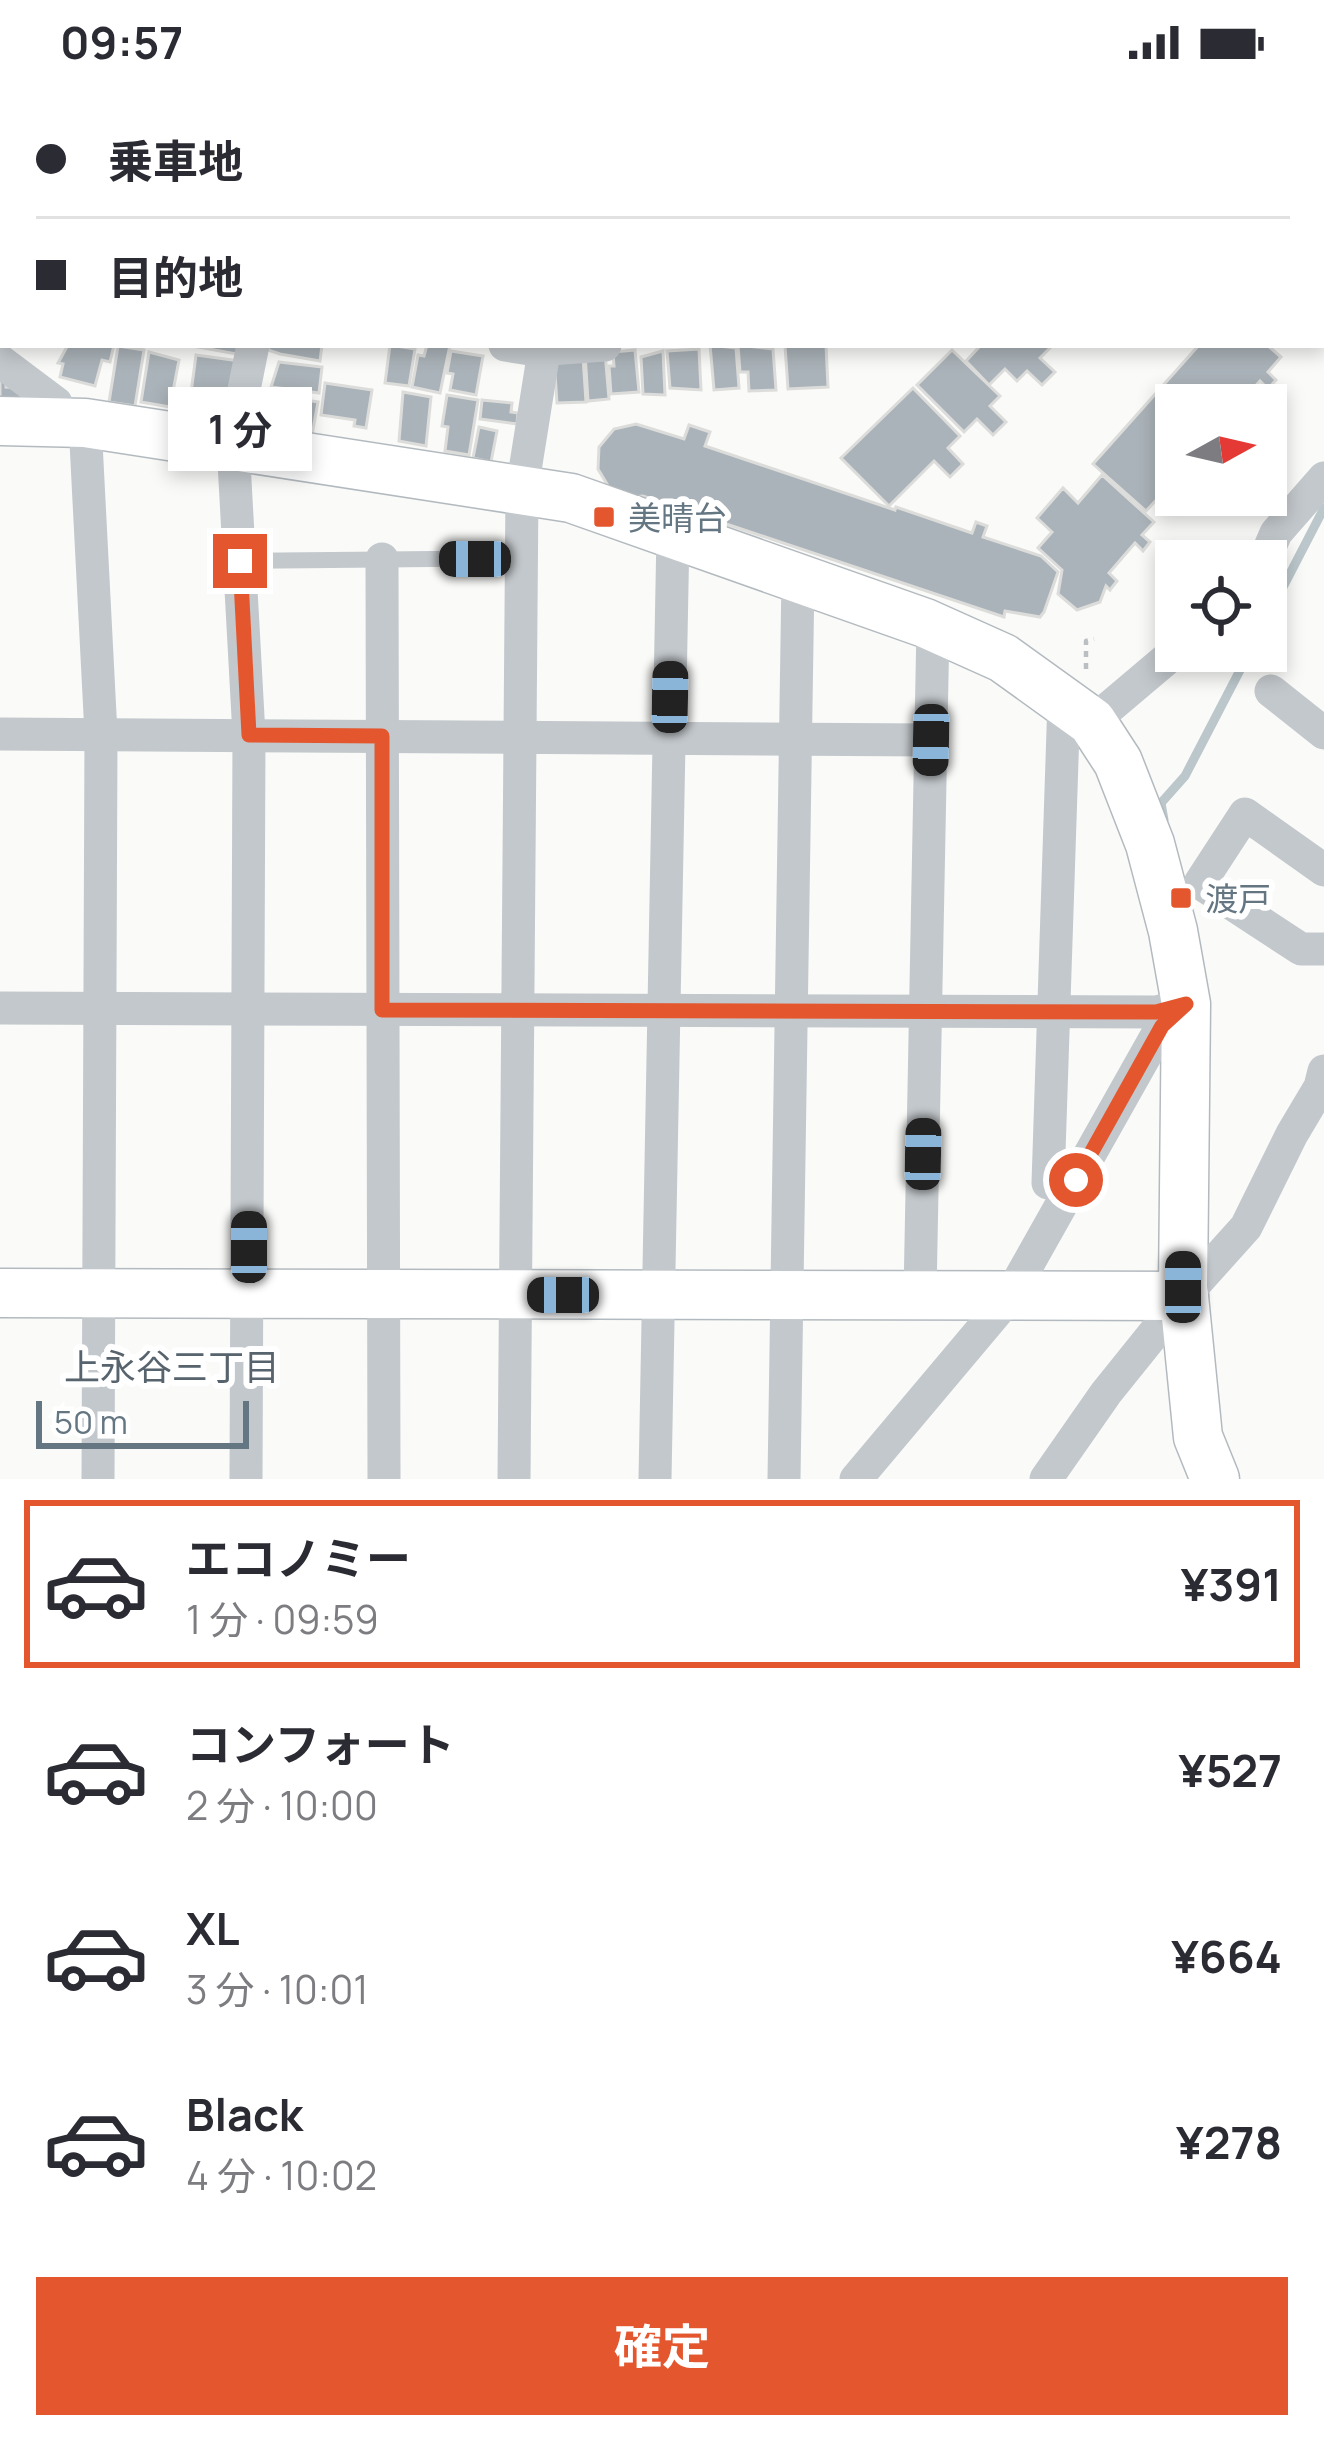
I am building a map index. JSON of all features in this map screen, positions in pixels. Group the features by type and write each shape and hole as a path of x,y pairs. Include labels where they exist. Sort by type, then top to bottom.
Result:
{"street":[{"path":"246,1479 249,735 233,444 252,348"},
{"path":"514,1479 522,489 545,348"},
{"path":"0,362 56,403 72,423 101,734 98,1479"},
{"path":"0,421 72,423 233,444 572,498 933,626 1080,697 1118,762 1150,844 1186,1004 1184,1296 1198,1437 1214,1479"},
{"path":"1273,540 1324,478"},
{"path":"655,1479 673,532"},
{"path":"382,560 383,1479"},
{"path":"784,1479 798,577"},
{"path":"920,1295 933,626"},
{"path":"1080,697 1155,661"},
{"path":"1271,691 1324,733"},
{"path":"1050,1198 1054,1012 1080,697"},
{"path":"0,734 931,740"},
{"path":"1324,870 1245,814 1200,883 1301,949 1324,949"},
{"path":"0,1008 926,1013 1156,1012 1186,1004"},
{"path":"856,1479 1010,1296 1050,1198 1162,1026 1186,1004"},
{"path":"1046,1479 1106,1393 1246,1227 1324,1071"},
{"path":"0,1293 1184,1296"}],"lane":[{"path":"240,561 522,558"}],"path":[{"path":"1080,697 1086,641 1094,639"}],"building":[{"path":"66,348 113,348 110,362 102,360 95,386 60,377 63,364 58,363"},
{"path":"118,348 144,350 135,406 109,402"},
{"path":"204,348 243,348 242,355"},
{"path":"268,348 322,348 320,361"},
{"path":"390,348 415,349 409,386 385,383"},
{"path":"426,348 449,348 440,393 412,387 418,355 424,356"},
{"path":"710,348 736,348 739,388 714,390"},
{"path":"738,348 773,349 776,390 749,391 748,372 740,372"},
{"path":"785,348 826,348 828,387 788,389"},
{"path":"978,348 1050,348 1040,358 1055,372 1042,385 1027,371 1017,381 1005,369 989,385 966,361"},
{"path":"1196,348 1270,348 1281,357 1268,372 1276,380 1272,384 1164,384"},
{"path":"699,349 701,390 670,388 667,351"},
{"path":"635,350 639,392 611,394 613,352"},
{"path":"952,350 1000,396 990,406 1006,422 993,435 977,419 964,432 917,385"},
{"path":"451,351 483,356 476,395 450,390"},
{"path":"663,351 665,395 643,394 641,357"},
{"path":"149,352 179,360 170,407 141,402"},
{"path":"605,352 609,399 588,401 585,353"},
{"path":"196,355 240,361 228,421 188,415"},
{"path":"583,357 586,402 557,403 554,359"},
{"path":"279,362 322,367 319,393 271,387"},
{"path":"0,373 6,373 6,387 24,388 32,404 0,402"},
{"path":"325,383 372,390 366,428 354,426 355,420 321,415"},
{"path":"913,388 960,436 948,448 963,464 950,477 934,461 889,506 841,458"},
{"path":"403,392 431,397 426,446 399,441"},
{"path":"267,393 318,402 312,435 261,427"},
{"path":"1155,394 1155,501 1146,511 1093,464"},
{"path":"447,395 478,400 469,455 445,451 448,427 442,426"},
{"path":"482,400 512,403 517,424 480,419"},
{"path":"636,424 684,439 689,425 710,432 705,446 972,533 976,522 987,526 983,537 1041,556 1058,572 1044,612 1040,617 1005,611 1004,617 610,489 598,469 599,447 614,429"},
{"path":"479,427 497,431 491,462 473,458"},
{"path":"1102,475 1154,522 1142,535 1150,542 1143,551 1135,543 1109,573 1117,581 1110,590 1106,586 1100,602 1077,610 1058,594 1062,570 1038,548 1052,532 1037,518 1063,488 1078,503"}],"waterway":[{"path":"1287,579 1324,508"},
{"path":"1164,820 1161,803 1185,776 1239,672"}],"place":[{"name":"美晴台","path":"604,517"},
{"name":"渡戸","path":"1181,898"}],"district":[{"name":"上永谷三丁目","path":"172,1366"}],"route":[{"path":"240,561 249,735 382,736 382,1010 1156,1012 1186,1004 1162,1026 1076,1180"}]}
